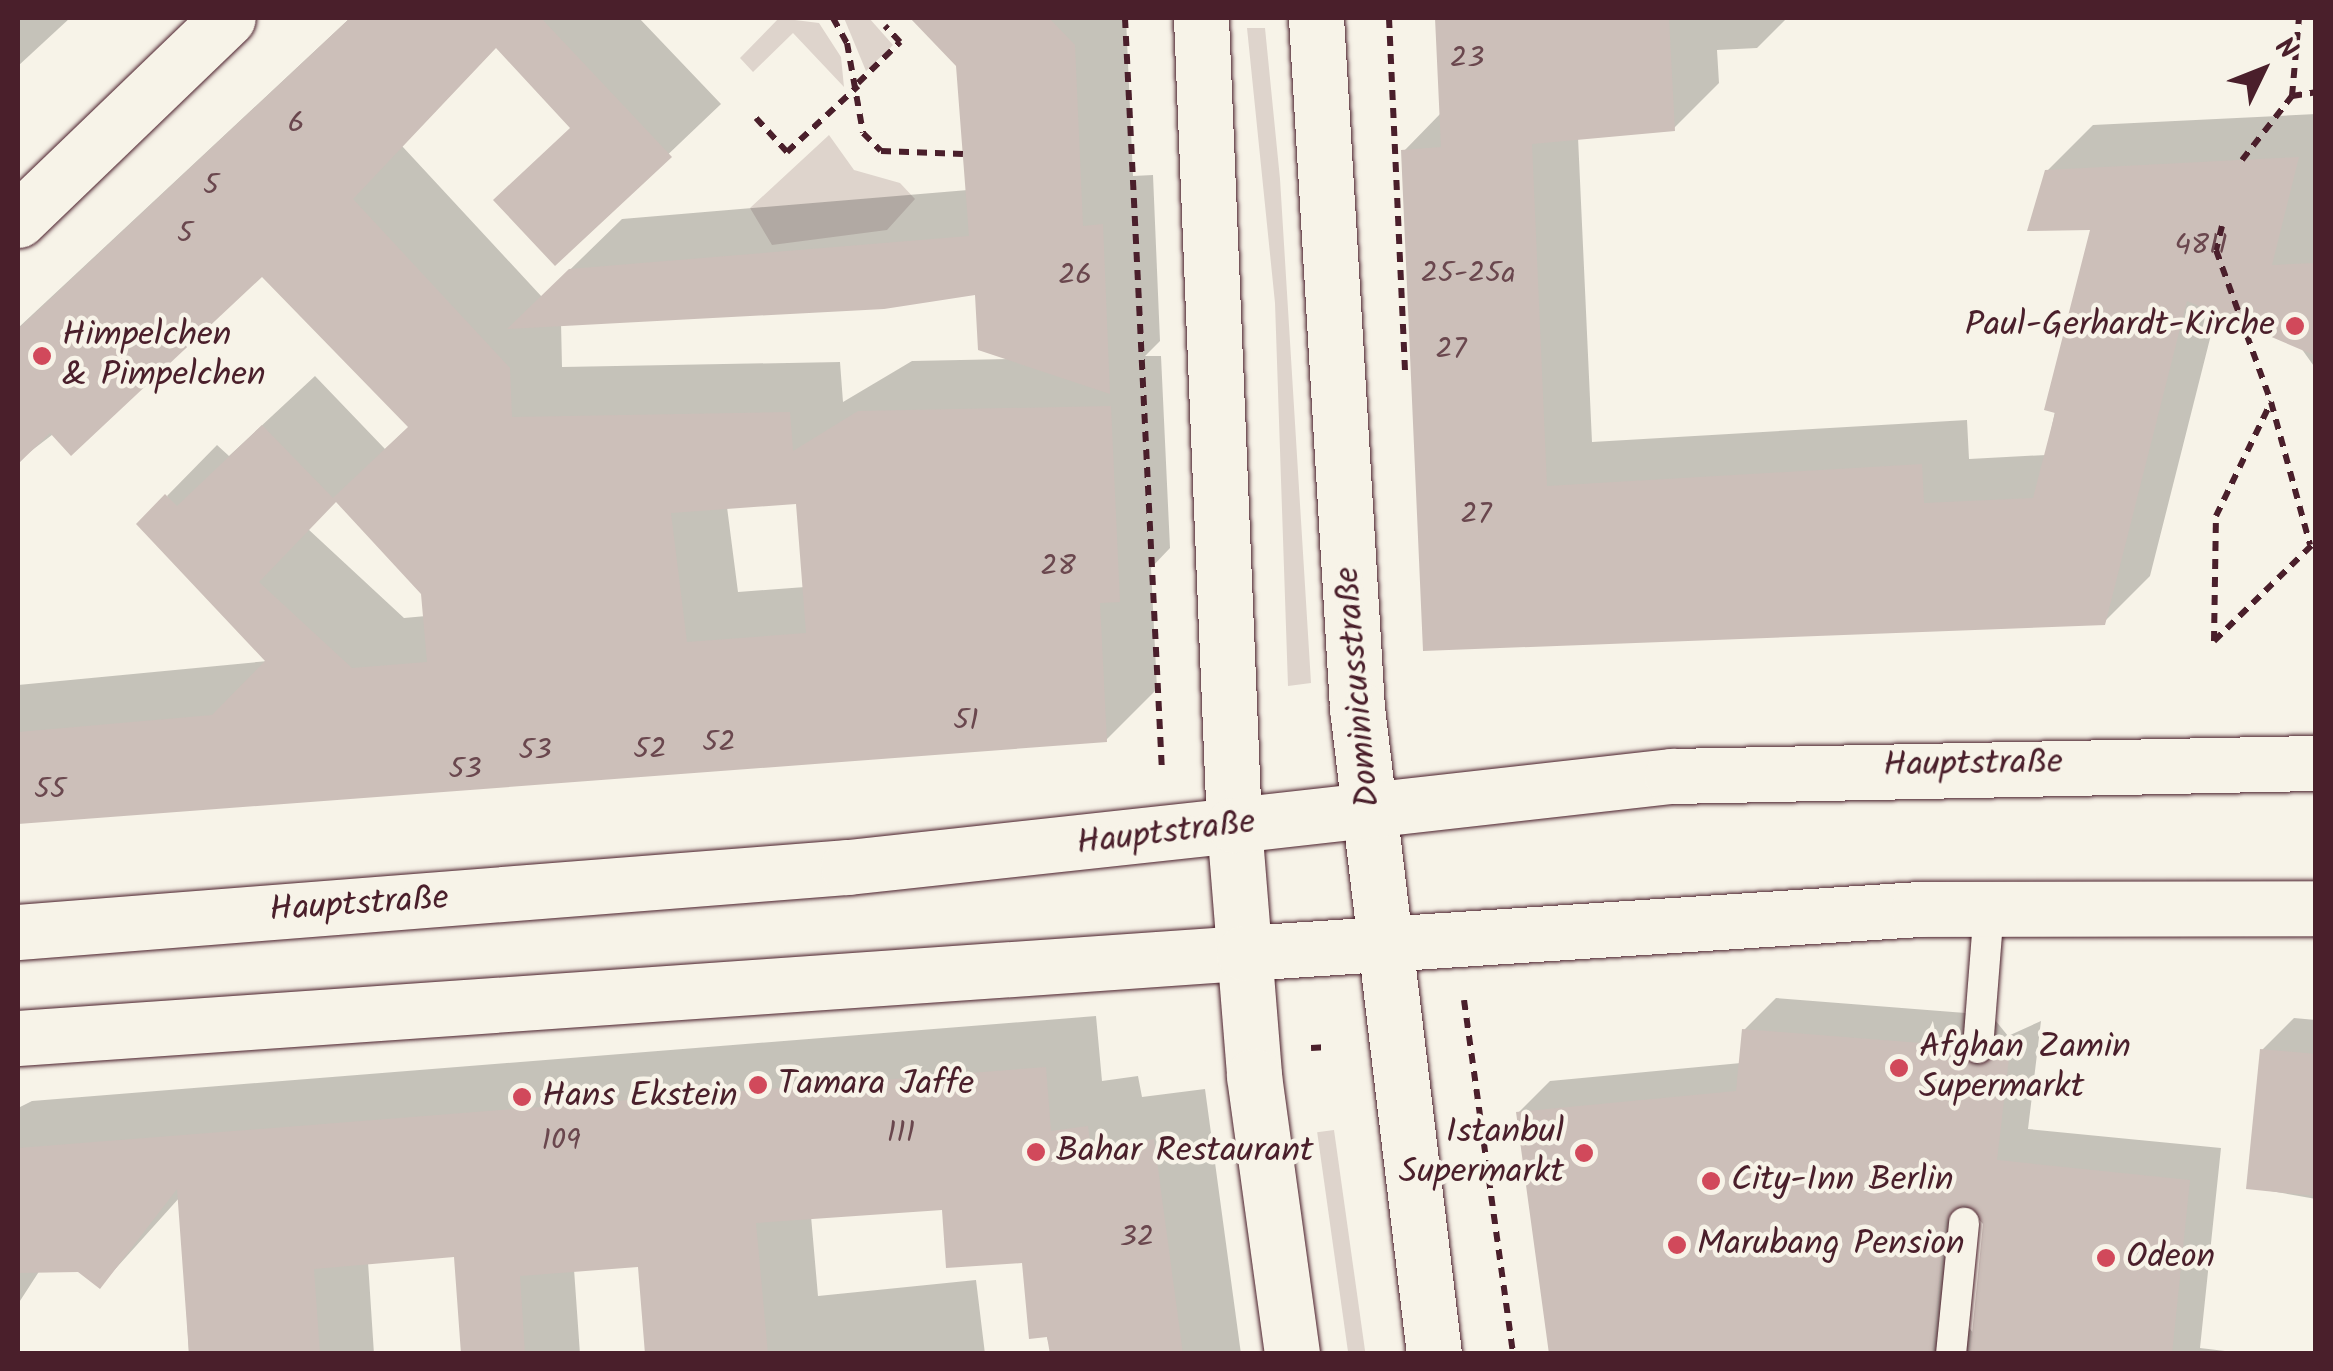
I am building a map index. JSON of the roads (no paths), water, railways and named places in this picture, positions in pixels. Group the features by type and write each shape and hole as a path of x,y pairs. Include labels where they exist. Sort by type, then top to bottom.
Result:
{"main road":[{"path":"18,220 228,18"},
{"path":"1201,18 1234,825 1244,953 1292,1354"},
{"name":"Dominicusstraße","path":"1316,18 1368,810 1434,1354"},
{"name":"Hauptstraße","path":"18,932 848,867 1672,776 2316,762"},
{"path":"18,1038 1244,953 1988,907 2316,908"}],"lane":[{"path":"1978,1048 1988,907"},
{"path":"1951,1354 1964,1223"}],"place":[{"name":"Paul-Gerhardt-Kirche","path":"2295,326"},
{"name":"Himpelchen & Pimpelchen","path":"42,356"},
{"name":"Afghan Zamin Supermarkt","path":"1899,1068"},
{"name":"Tamara Jaffe","path":"758,1085"},
{"name":"Hans Ekstein","path":"522,1097"},
{"name":"Bahar Restaurant","path":"1036,1152"},
{"name":"Istanbul Supermarkt","path":"1584,1153"},
{"name":"City-Inn Berlin","path":"1711,1181"},
{"name":"Marubang Pension","path":"1677,1245"},
{"name":"Odeon","path":"2106,1258"}]}
